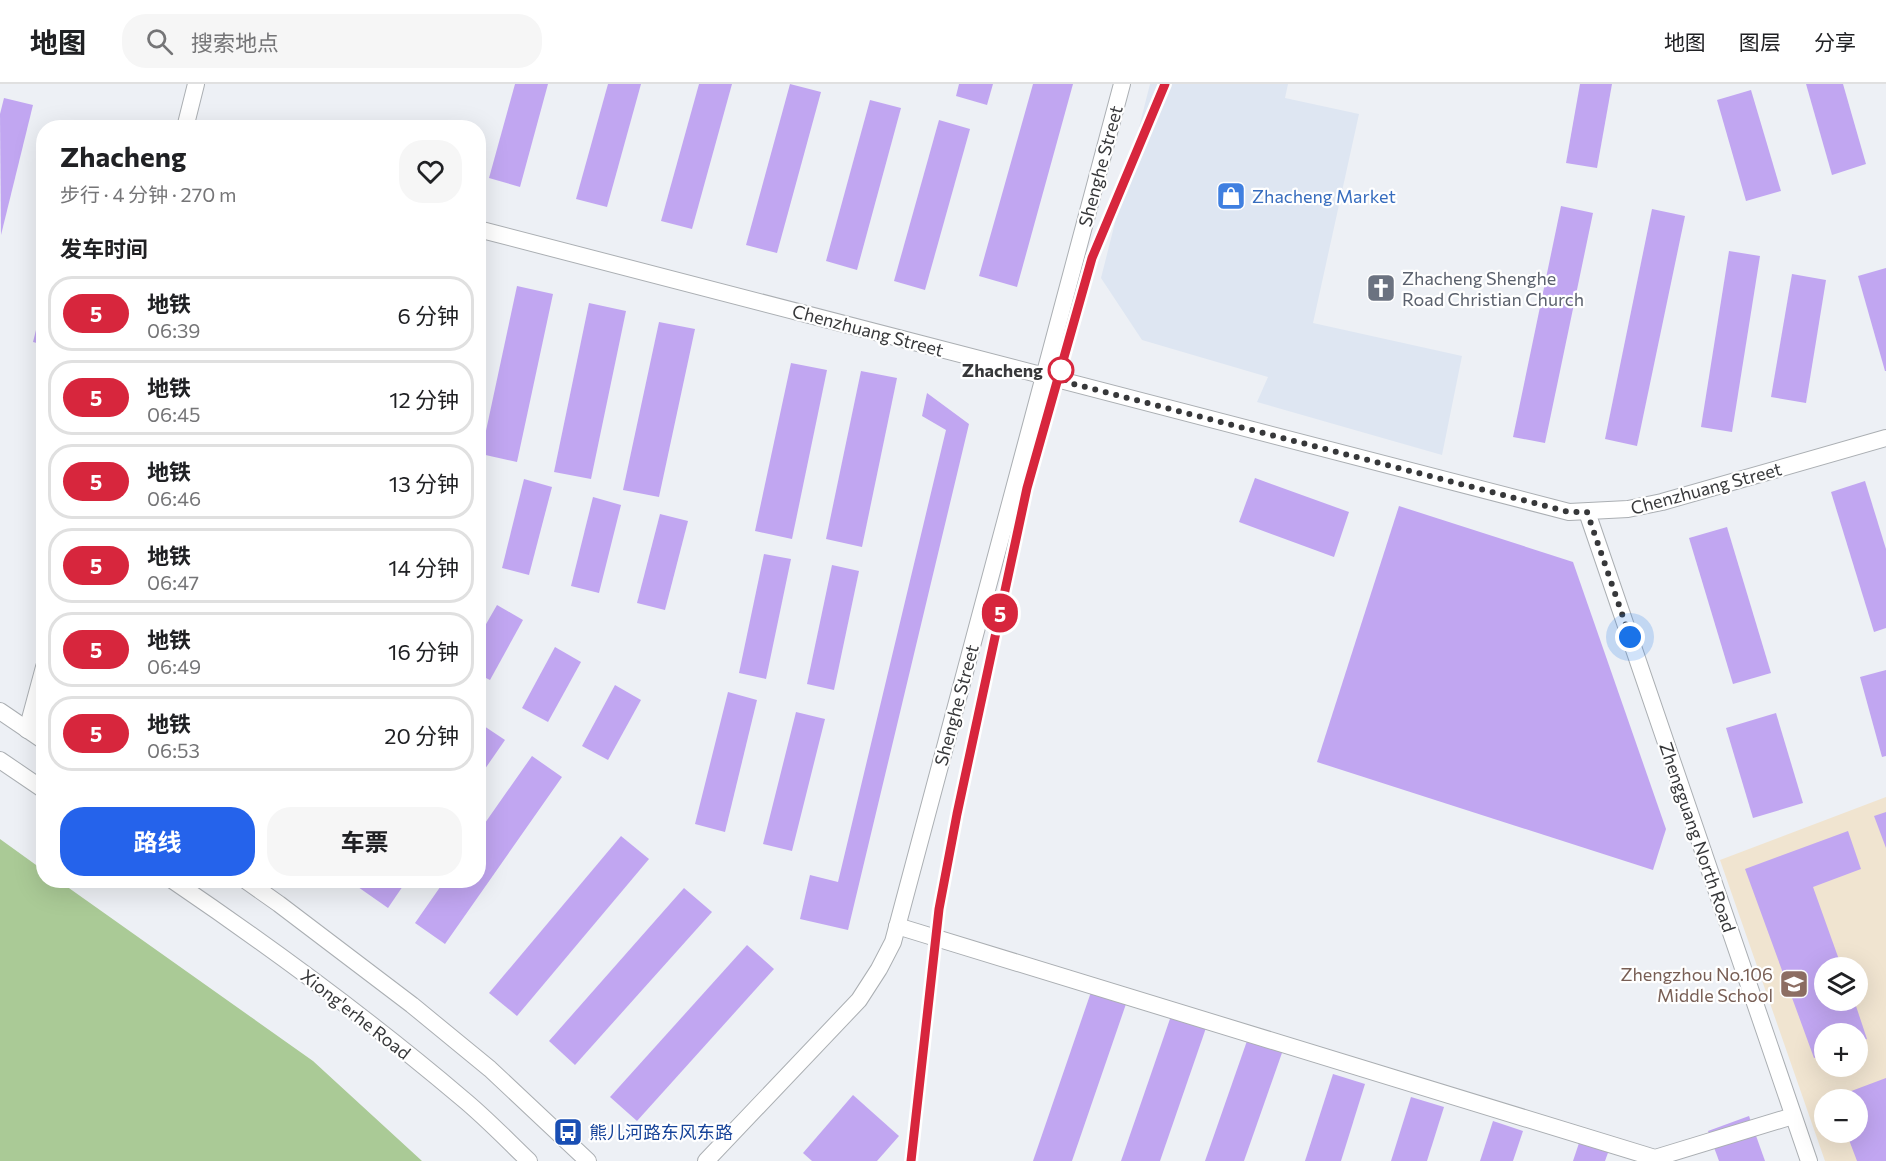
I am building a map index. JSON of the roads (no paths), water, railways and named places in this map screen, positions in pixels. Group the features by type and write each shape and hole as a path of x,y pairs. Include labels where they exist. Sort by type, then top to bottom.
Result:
{"street":[{"path":"187,120 196,84"},
{"name":"Shenghe Street","path":"706,1161 859,1000 879,969 892,942 1122,84"},
{"name":"Chenzhuang Street","path":"486,231 1569,512 1628,509 1662,502 1886,438"},
{"name":"Zhengguang North Road","path":"1587,512 1809,1161"},
{"path":"27,730 36,697"},
{"path":"0,711 36,736"},
{"path":"0,760 36,785"},
{"name":"Xiong'erhe Road","path":"184,888 255,937 387,1037 464,1100 529,1161"},
{"path":"256,888 412,1005 490,1069 588,1161"},
{"path":"897,926 1655,1158 1793,1116"}],"metro line":[{"name":"5","path":"911,1161 939,909 957,814 1027,488 1092,258 1165,84"}],"place":[{"name":"Zhacheng Market","path":"1231,196"},
{"name":"Zhacheng Shenghe Road Christian Church","path":"1381,288"},
{"name":"Zhacheng","path":"1061,370"},
{"name":"Zhengzhou No.106 Middle School","path":"1794,984"},
{"name":"熊儿河路东风东路","path":"568,1132"}]}
